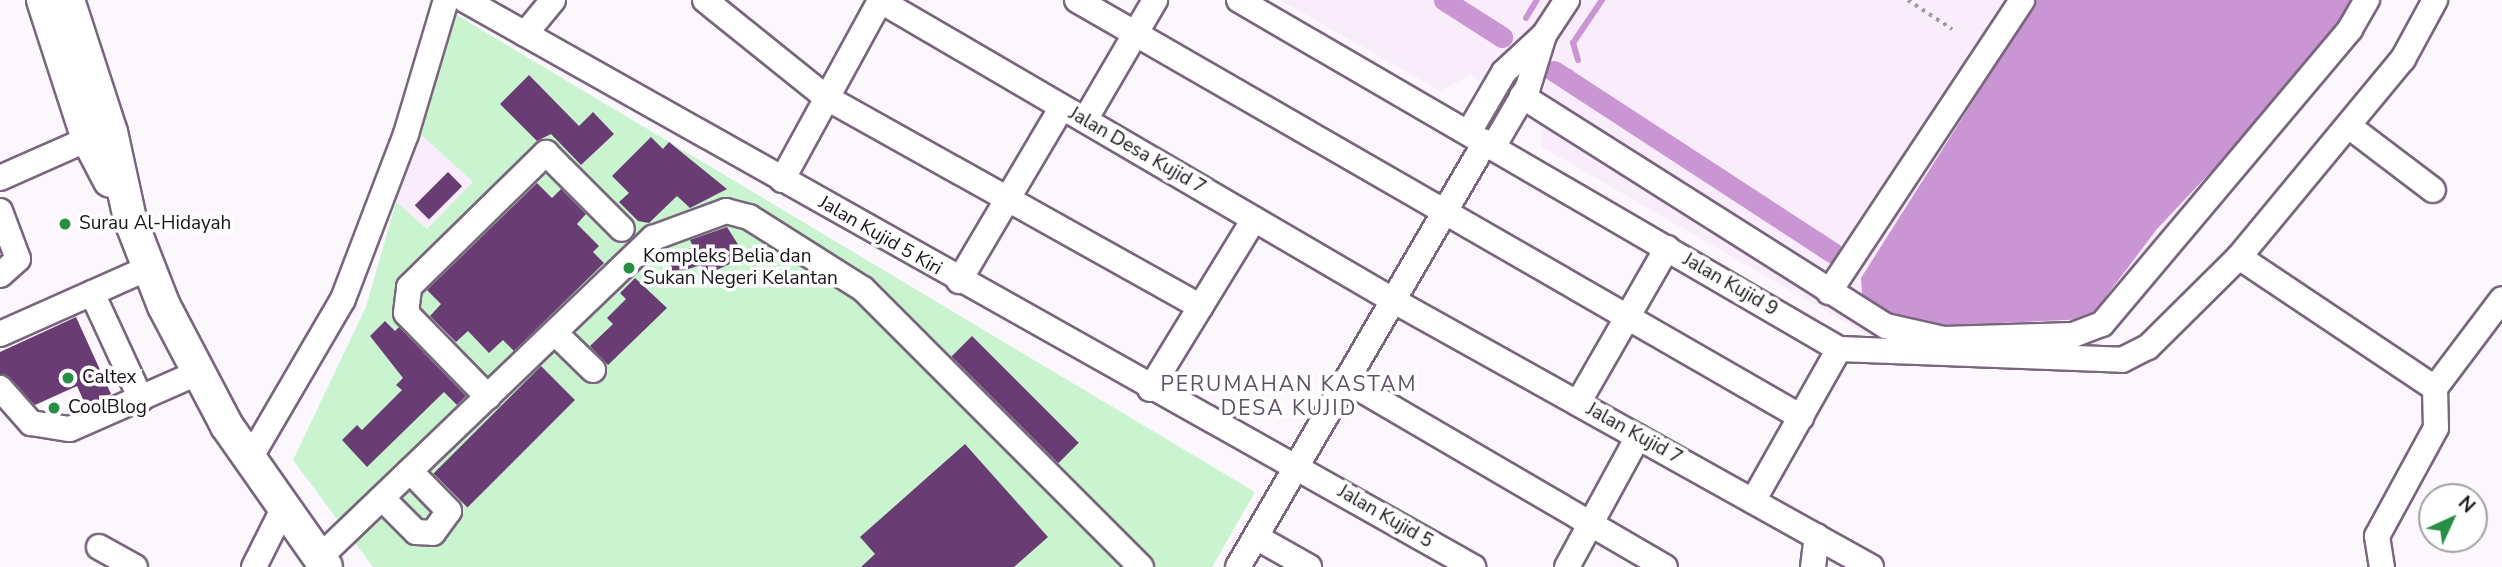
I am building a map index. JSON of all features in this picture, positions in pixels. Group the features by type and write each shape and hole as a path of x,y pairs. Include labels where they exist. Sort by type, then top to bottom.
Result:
{"main road":[{"path":"43,0 88,139 130,219 148,268 197,373 249,460 322,562"},
{"path":"68,0 111,132 130,219"}],"street":[{"path":"249,460 343,299 406,134 446,0"},
{"name":"Jalan Kujid 5 Kiri","path":"465,0 1150,389 1298,466"},
{"path":"525,34 553,0"},
{"path":"705,0 827,98 1201,307"},
{"path":"1077,0 1801,417"},
{"path":"1085,120 1155,0"},
{"name":"Jalan Kujid 9","path":"1239,0 1839,349 2132,359 2238,257 2350,127 2403,59 2435,0"},
{"path":"1482,140 1522,96 1544,35 1567,0"},
{"path":"1829,292 2022,0"},
{"path":"1522,96 1886,326 1944,339 2044,338 2097,329 2258,141 2367,0"},
{"path":"782,180 880,1"},
{"name":"Jalan Desa Kujid 7","path":"880,1 1396,302"},
{"path":"1238,567 1396,302 1446,212 1482,140 1504,72 1544,35"},
{"path":"959,281 1062,107"},
{"path":"2350,127 2433,190"},
{"path":"0,178 88,139"},
{"path":"488,397 410,318 404,307 409,287 546,153 622,229"},
{"path":"0,211 18,259 0,275"},
{"path":"322,562 382,498 663,230 726,211 749,217 863,289 1141,567"},
{"path":"1150,389 1254,219"},
{"path":"1578,403 1667,248"},
{"path":"2238,257 2435,388"},
{"path":"0,334 148,268"},
{"path":"92,293 141,399"},
{"path":"2382,567 2377,536 2436,428 2435,388 2502,299"},
{"name":"Jalan Kujid 7","path":"1396,302 1871,567"},
{"path":"555,332 593,370"},
{"path":"1753,501 1839,349"},
{"path":"0,388 20,416 57,430 141,399 197,373"},
{"path":"1348,382 1665,567"},
{"path":"1567,567 1639,437"},
{"name":"Jalan Kujid 5","path":"1298,466 1473,567"},
{"path":"382,498 416,532 433,533 449,511 410,471"},
{"path":"254,567 283,509"},
{"path":"1813,567 1817,536"},
{"path":"1256,537 1309,567"},
{"path":"99,547 135,567"}],"path":[{"path":"1908,0 1952,29"}],"shaded area":[{"path":"1280,0 2380,0 2356,42 2096,350 1886,342 1864,333 1542,147 1539,117 1470,75 1440,91"},
{"path":"2037,0 2356,0 2271,108 2157,229 2089,319 1930,326 1883,310 1862,294 1861,278"},
{"path":"416,130 473,182 426,229 396,202"}],"green space":[{"name":"Kompleks Belia dan Sukan Negeri Kelantan","path":"450,11 1255,492 1212,567 373,567 293,460 366,307 396,202 427,229 473,182 416,130"}],"building":[{"path":"529,75 579,126 593,112 614,134 581,165 551,134 537,141 500,104"},
{"path":"651,137 663,149 669,142 727,189 690,208 677,196 649,223 638,221 619,202 629,193 612,176"},
{"path":"448,172 462,186 429,219 415,205"},
{"path":"537,183 552,198 561,189 586,214 577,224 599,246 593,252 604,263 514,351 503,340 489,353 468,331 456,342 430,316 441,304 427,290"},
{"path":"727,227 746,257 705,275 701,265 672,274 670,257 693,247 690,240"},
{"path":"635,278 667,308 608,365 590,346 613,324 607,318 626,299 620,293"},
{"path":"76,317 111,394 86,406 77,386 35,405 0,374 0,352"},
{"path":"385,321 395,331 399,327 466,396 457,405 444,392 367,467 342,440 357,425 362,430 402,390 396,385 403,378 370,336"},
{"path":"972,336 1079,443 1058,463 951,357"},
{"path":"541,366 575,400 467,507 434,473"},
{"path":"965,444 1048,537 1014,567 861,567 875,554 860,537"}],"waterway":[{"path":"1444,0 1502,37"},
{"path":"1526,18 1537,0"},
{"path":"1578,60 1573,43 1602,0"},
{"path":"1554,71 1833,253"},
{"path":"1566,79 1570,72"}],"place":[{"name":"Surau Al-Hidayah","path":"65,224"},
{"name":"Kompleks Belia dan Sukan Negeri Kelantan","path":"629,268"},
{"name":"Caltex","path":"68,378"},
{"name":"CoolBlog","path":"54,408"}],"district":[{"name":"PERUMAHAN KASTAM DESA KUJID","path":"1289,396"}]}
